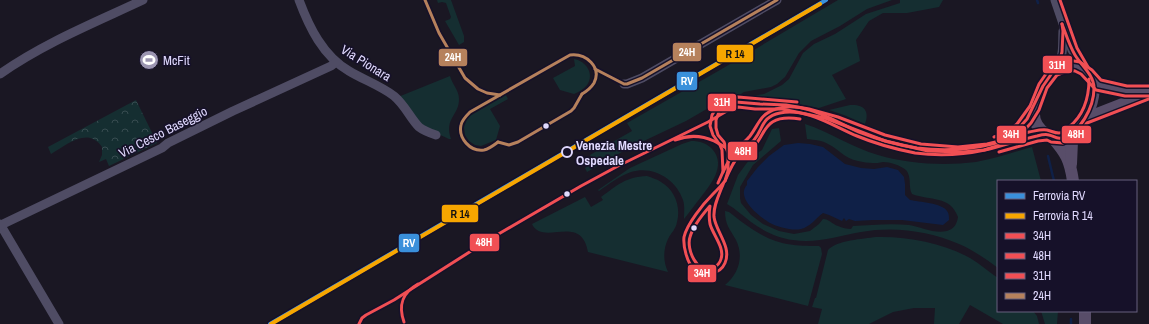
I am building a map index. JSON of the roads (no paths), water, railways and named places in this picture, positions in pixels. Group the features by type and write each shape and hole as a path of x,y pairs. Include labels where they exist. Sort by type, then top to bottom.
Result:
{"main road":[{"path":"1071,167 1065,153 1052,137 1041,131 1036,125 1034,117 1034,108 1043,86 1054,71 1068,65 1077,66 1089,74 1098,85 1126,91 1149,92"},
{"path":"1073,180 1071,167 1072,141 1093,101 1094,80"},
{"path":"1052,137 1065,137 1081,123 1149,92"},
{"path":"1085,312 1085,324"}],"street":[{"path":"0,74 48,44 143,0"},
{"name":"Via Pionara","path":"299,0 316,36 336,62 395,97 419,126 427,132 436,135"},
{"path":"624,84 642,78 777,0"},
{"path":"1054,0 1072,50 1084,70"},
{"path":"1054,71 1063,53 1063,28"},
{"name":"Via Cesco Baseggio","path":"59,324 0,224 162,148 168,143 233,111 326,69 336,62"}],"water":[{"path":"798,143 823,147 845,164 861,168 874,169 887,167 898,170 904,177 905,195 910,200 930,203 944,208 948,212 949,220 943,225 902,220 855,221 849,219 846,221 844,218 842,221 823,213 810,224 801,229 785,228 770,223 755,212 746,201 744,190 747,185 747,181 769,156 784,145"}],"waterway":[{"path":"1048,156 1054,180"},
{"path":"1071,319 1071,324"}],"rail line":[{"name":"RV","path":"270,324 826,0"}],"place":[{"name":"McFit","path":"149,60"},
{"name":"Venezia Mestre Ospedale","path":"567,152"}]}
